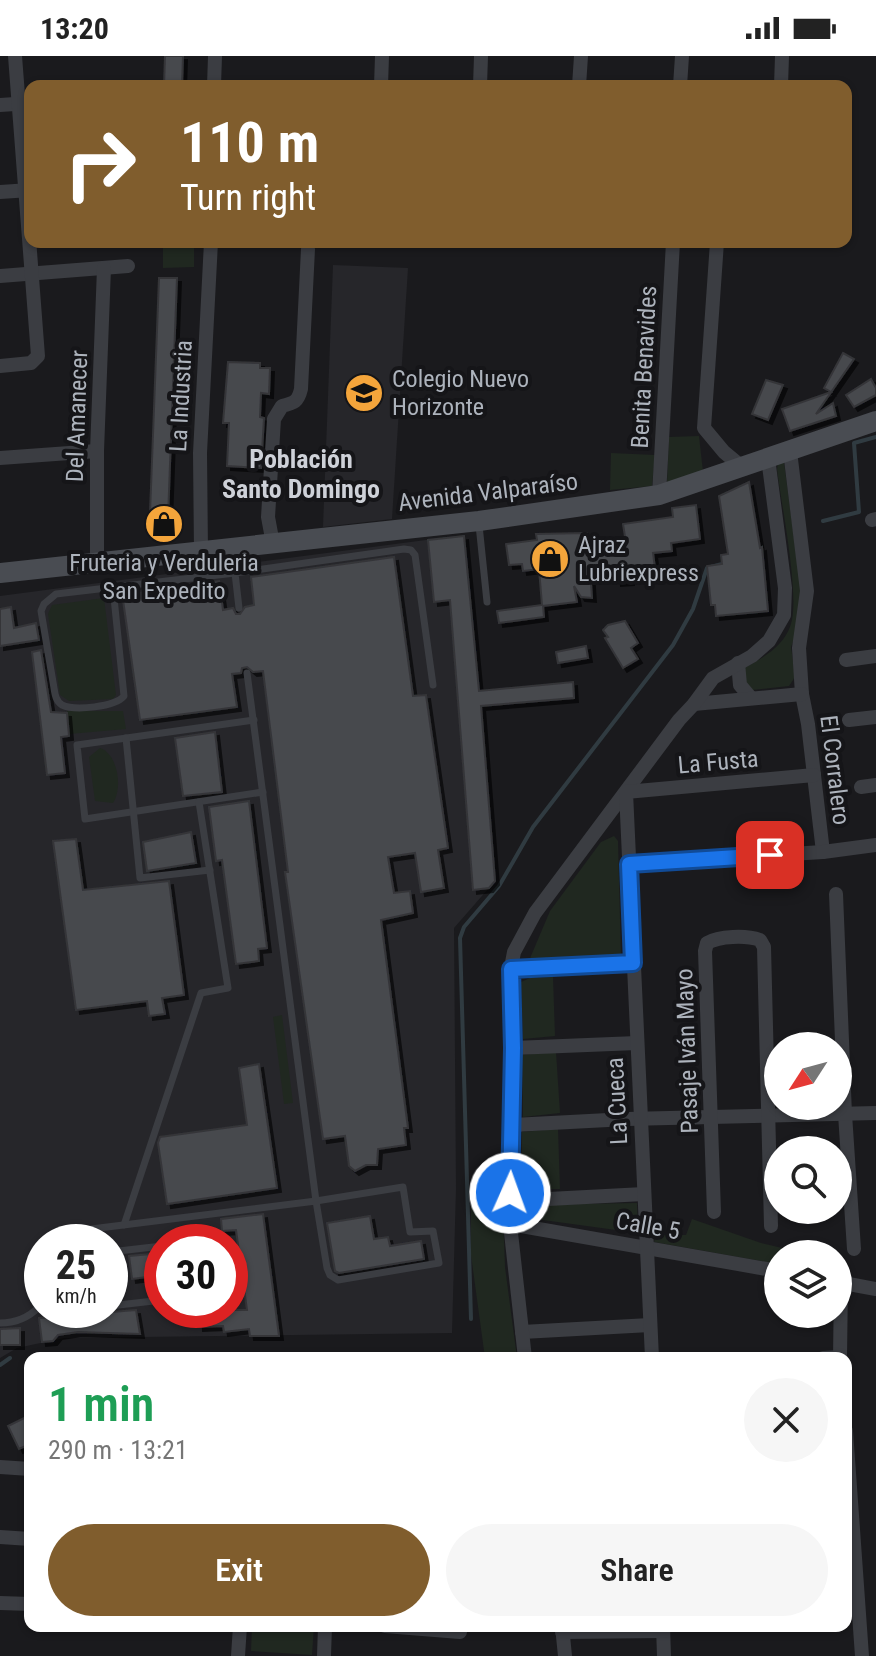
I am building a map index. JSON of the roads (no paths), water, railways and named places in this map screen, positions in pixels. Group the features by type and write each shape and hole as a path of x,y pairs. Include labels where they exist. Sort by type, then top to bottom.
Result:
{"main road":[{"name":"Avenida Valparaíso","path":"0,573 479,521 659,495 876,421"}],"street":[{"path":"0,105 24,104 15,56"},
{"path":"214,80 215,56"},
{"path":"381,80 382,56"},
{"path":"480,80 481,56"},
{"path":"579,80 581,56"},
{"path":"680,80 682,56"},
{"path":"781,80 782,56"},
{"path":"0,192 24,190"},
{"path":"0,366 31,363 38,356 30,248"},
{"name":"La Industria","path":"201,552 200,453 211,248"},
{"name":"Benita Benavides","path":"659,495 673,248"},
{"path":"717,248 704,428 724,452 742,467"},
{"path":"273,544 268,517 274,419 282,406 293,404 298,399 301,389 308,249"},
{"path":"0,276 128,266"},
{"name":"Del Amanecer","path":"97,564 97,451 104,268"},
{"path":"0,458 97,451"},
{"name":"El Corralero","path":"790,451 807,591 799,648 802,694 823,852"},
{"path":"524,1352 510,1224 513,1125 511,969 514,952 535,913 679,720 713,678 752,656 769,641 784,615 785,588 768,458"},
{"path":"846,660 876,656"},
{"path":"738,663 740,685 751,698"},
{"path":"694,704 802,694"},
{"path":"849,720 876,717"},
{"name":"La Fusta","path":"626,792 814,775"},
{"name":"La Cueca","path":"626,792 652,1352"},
{"path":"599,828 617,832 628,842"},
{"path":"629,864 823,852 876,845"},
{"path":"836,894 842,1032"},
{"name":"Pasaje Iván Mayo","path":"714,1212 707,943 714,939 751,937 760,940 764,947 767,1032"},
{"path":"511,969 633,963"},
{"path":"513,1048 637,1043"},
{"path":"852,1114 876,1113"},
{"path":"513,1125 627,1119 764,1117"},
{"path":"770,1120 771,1226"},
{"path":"845,1120 854,1249"},
{"path":"510,1201 644,1194"},
{"name":"Calle 5","path":"510,1224 764,1269"},
{"path":"852,1284 876,1289"},
{"path":"522,1332 650,1325"},
{"path":"840,1328 840,1352"},
{"path":"0,1467 24,1469"},
{"path":"0,1537 24,1539"},
{"path":"852,1587 862,1656"},
{"path":"0,1603 24,1604"},
{"path":"238,1656 240,1632"},
{"path":"324,1656 325,1632"},
{"path":"562,1632 565,1656"},
{"path":"663,1632 664,1656"}],"lane":[{"path":"479,521 487,602"},
{"path":"231,549 239,608"},
{"path":"113,588 124,696 109,706 65,706 57,700 41,611 56,594 390,551 411,550 415,555 433,685"},
{"path":"128,1224 316,1201 403,1187 410,1232 433,1231 439,1263 338,1280 330,1275 327,1268 316,1201 247,673"},
{"path":"254,720 77,745 85,819 263,792"},
{"path":"126,738 140,878 210,870"},
{"path":"124,1224 201,993 228,988 199,802"},
{"path":"0,1323 13,1323 24,1318"}],"waterway":[{"path":"823,521 859,512 854,443 876,437"},
{"path":"471,1319 460,938 464,927 499,886 533,827 673,645 693,609 707,568 722,564"},
{"path":"0,1365 10,1358"}],"place":[{"name":"Colegio Nuevo Horizonte","path":"364,393"},
{"name":"Fruteria y Verduleria San Expedito","path":"164,524"},
{"name":"Ajraz Lubriexpress","path":"550,559"}],"district":[{"name":"Población Santo Domingo","path":"301,474"}]}
